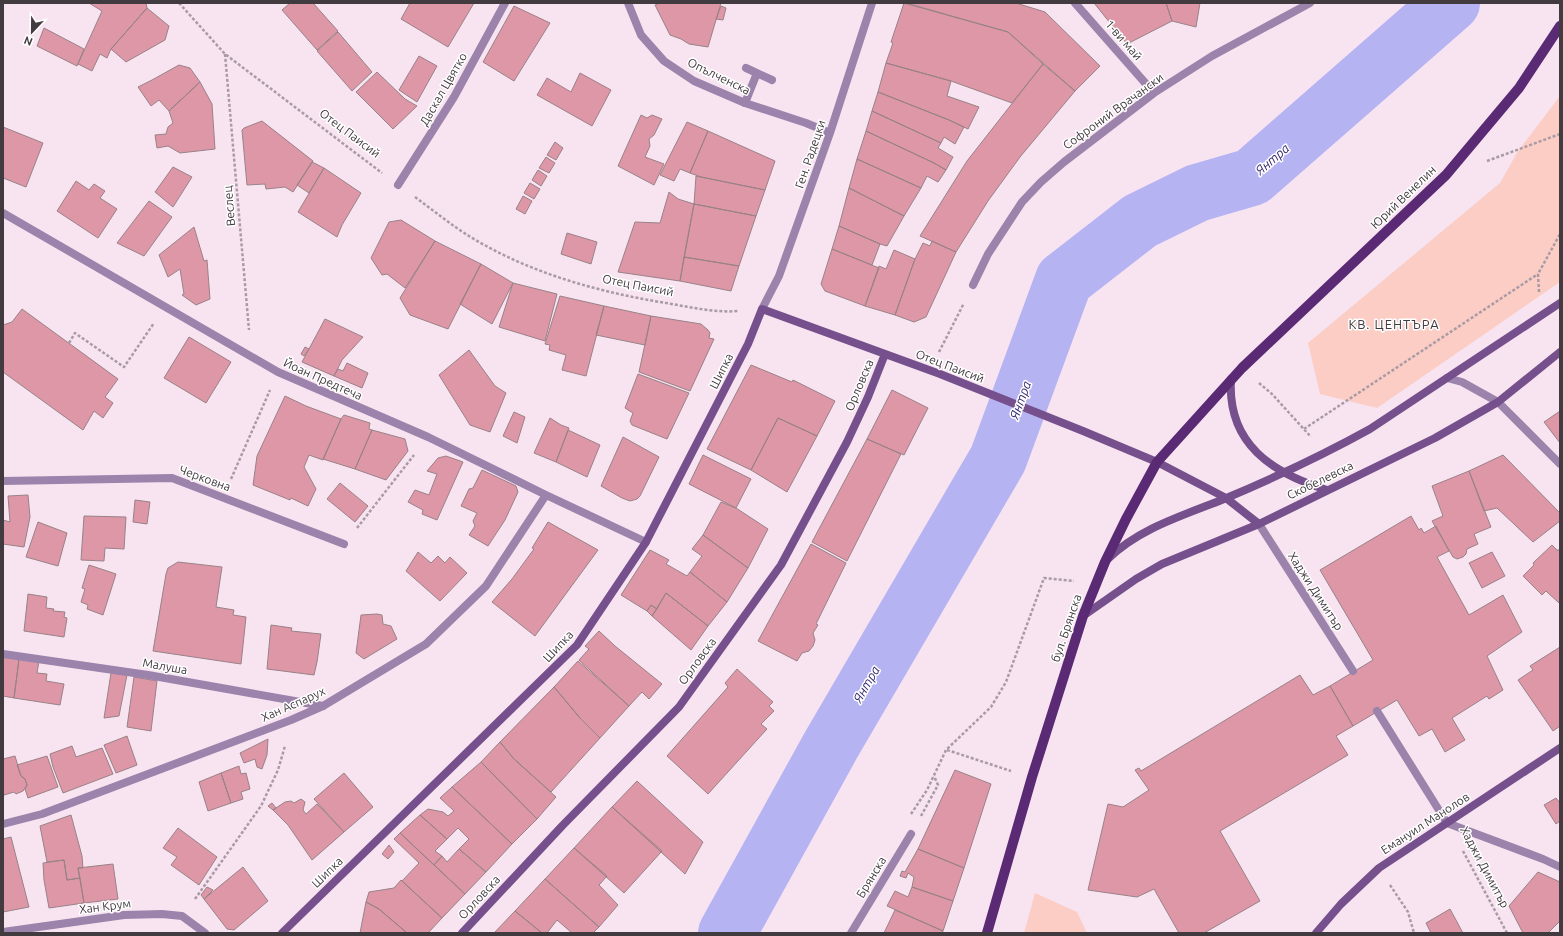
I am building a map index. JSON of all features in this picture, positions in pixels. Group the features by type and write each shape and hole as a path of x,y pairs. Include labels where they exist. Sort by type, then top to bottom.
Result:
{"main road":[{"name":"Юрий Венелин","path":"1242,368 1446,175 1519,88 1560,26"},
{"name":"бул. Брянска","path":"987,933 1032,777 1083,616 1105,562 1157,462 1242,368"}],"street":[{"name":"Даскал Цвятко","path":"398,185 454,97 505,3"},
{"name":"Опълченска","path":"628,3 641,35 664,61 694,81 745,103 806,123 830,133"},
{"name":"Ген. Радецки","path":"762,309 779,276 830,133 872,3"},
{"name":"1-ви май","path":"1075,3 1154,93"},
{"name":"Софроний Врачански","path":"974,285 988,254 1022,202 1041,182 1064,162 1154,93 1212,56 1310,3"},
{"path":"746,68 772,80"},
{"path":"745,103 757,73"},
{"name":"Йоан Предтеча","path":"3,213 165,306 251,358 278,372 428,437 646,542"},
{"name":"Скобелевска","path":"1105,562 1118,549 1134,538 1158,526 1226,498 1283,472 1370,429 1560,303"},
{"name":"Отец Паисий","path":"762,309 940,374 1157,462 1226,498 1259,524"},
{"name":"Шипка","path":"282,933 577,645 646,542 748,344 762,309"},
{"name":"Скобелевска","path":"1083,616 1136,579 1162,564 1259,524 1435,438 1498,402 1560,352"},
{"name":"Орловска","path":"462,933 563,825 679,707 781,565 847,442 868,397 885,354"},
{"path":"1447,378 1462,382 1498,402 1560,464"},
{"path":"1231,379 1230,393 1236,420 1244,437 1256,453 1272,467 1295,479 1327,490"},
{"name":"Черковна","path":"3,481 172,478 344,544"},
{"name":"Хан Аспарух","path":"3,824 42,814 291,720 323,706 426,644 486,586 546,495"},
{"name":"Хаджи Димитър","path":"1259,524 1353,671"},
{"name":"Малуша","path":"3,654 148,675 323,706"},
{"name":"Хаджи Димитър","path":"1377,711 1447,823"},
{"name":"Емануил Манолов","path":"1316,933 1342,904 1379,868 1560,748"},
{"path":"1447,823 1543,859 1560,867"},
{"name":"Брянска","path":"851,933 911,834"},
{"name":"Хан Крум","path":"3,932 124,915 162,914 182,916"},
{"path":"182,916 205,933"}],"path":[{"name":"Отец Паисий","path":"179,3 225,54 398,185 469,236 526,266 584,286 654,301 722,312 762,309"},
{"name":"Веслец","path":"225,54 251,358"},
{"path":"1518,151 1560,134"},
{"path":"1304,429 1538,274 1560,234"},
{"path":"1538,274 1540,317"},
{"path":"930,371 974,285"},
{"path":"69,344 75,332 124,367 165,306"},
{"path":"1242,368 1272,394 1324,453"},
{"path":"222,498 278,372"},
{"path":"344,544 428,437"},
{"path":"910,816 927,790 946,750 991,707 1006,682 1044,578 1096,582"},
{"path":"182,916 261,806 278,770 291,720"},
{"path":"946,750 996,766"},
{"path":"911,834 938,785 934,776"},
{"name":"Хаджи Димитър","path":"1447,823 1507,933"},
{"path":"1379,868 1408,912 1414,933"}],"shaded area":[{"path":"1560,96 1560,282 1377,408 1320,394 1308,343 1500,183 1518,151"},
{"path":"1035,893 1077,912 1087,933 1024,933"}],"building":[{"path":"89,3 146,3 147,8 111,49 107,58 100,54 92,71 78,64 102,11"},
{"path":"290,3 313,3 338,31 317,50 282,10"},
{"path":"410,3 474,3 448,47 401,19"},
{"path":"660,3 721,3 708,47 689,44 670,35 655,5"},
{"path":"904,3 1008,32 1043,64 1012,103 951,81 886,63 893,43 891,42"},
{"path":"906,3 1016,3 1045,12 1100,66 1075,91 1008,32"},
{"path":"1094,3 1166,3 1172,21 1127,44"},
{"path":"1166,3 1200,3 1196,27 1172,21"},
{"path":"514,6 550,23 514,81 483,62"},
{"path":"721,6 726,8 723,20 716,19"},
{"path":"147,8 169,26 165,40 126,62 111,49"},
{"path":"44,28 84,49 77,66 37,46"},
{"path":"338,32 372,72 352,91 317,51"},
{"path":"419,56 437,66 417,102 399,90"},
{"path":"886,63 951,81 947,96 979,107 968,129 878,92"},
{"path":"1043,64 1075,91 1020,157 988,201 956,252 920,236 967,161"},
{"path":"179,65 190,68 200,82 169,111 159,100 151,106 138,87"},
{"path":"377,72 405,99 417,106 393,129 356,92"},
{"path":"580,73 611,90 592,126 537,95 547,78 571,92"},
{"path":"200,82 212,104 215,149 180,153 168,146 157,148 155,135 166,134 168,127 173,123 169,111"},
{"path":"878,92 964,127 955,144 944,137 941,143 872,111"},
{"path":"872,111 941,143 938,148 953,157 946,170 866,131"},
{"path":"641,115 647,118 652,115 662,119 654,135 649,139 650,146 645,157 664,164 654,185 618,166"},
{"path":"262,121 313,161 293,192 285,187 266,189 265,184 247,185 242,130"},
{"path":"687,122 708,131 690,173 680,169 674,181 660,175"},
{"path":"3,127 43,143 26,187 3,178"},
{"path":"708,131 775,161 765,190 701,177 690,173"},
{"path":"866,131 946,170 938,182 927,176 921,188 857,159"},
{"path":"555,142 563,148 556,160 547,155"},
{"path":"546,157 555,163 549,173 539,168"},
{"path":"857,159 921,188 904,216 849,188"},
{"path":"312,162 324,168 309,193 297,185"},
{"path":"173,167 192,177 173,207 155,192"},
{"path":"324,168 361,193 342,225 337,237 298,212"},
{"path":"538,170 547,176 541,186 532,180"},
{"path":"696,176 765,190 756,216 694,204"},
{"path":"76,181 89,190 94,184 105,191 100,198 117,209 98,238 57,211"},
{"path":"530,183 540,189 534,199 524,193"},
{"path":"849,188 904,216 887,246 839,226"},
{"path":"669,192 678,199 694,204 680,281 618,272 635,222 660,223"},
{"path":"523,196 532,201 525,214 516,209"},
{"path":"149,201 172,217 144,256 117,243"},
{"path":"694,204 756,216 739,266 684,257"},
{"path":"401,220 435,241 405,288 387,274 382,275 371,258 389,222"},
{"path":"839,226 880,244 872,265 832,249"},
{"path":"194,227 204,261 207,260 210,299 196,305 182,295 184,294 180,269 168,277 159,255"},
{"path":"567,233 597,242 591,264 561,254"},
{"path":"435,241 481,264 448,329 410,315 400,298"},
{"path":"932,241 956,252 926,317 914,322 895,315 915,259 923,243 930,246"},
{"path":"832,249 879,268 865,306 825,291 821,284"},
{"path":"894,250 915,259 895,315 865,306 879,266 886,269"},
{"path":"684,257 739,266 731,291 680,281"},
{"path":"481,264 513,283 492,324 460,304"},
{"path":"513,283 557,294 545,341 499,327"},
{"path":"560,296 604,306 586,376 562,370 566,355 549,350 550,345 545,344"},
{"path":"604,306 651,316 645,345 596,335"},
{"path":"22,309 118,379 105,397 113,403 103,418 94,411 83,430 3,372 3,325 12,322"},
{"path":"651,316 701,324 710,333 709,338 714,339 690,391 639,372"},
{"path":"325,319 363,337 342,360 334,376 302,362"},
{"path":"189,337 231,362 206,403 164,378"},
{"path":"305,347 309,349 304,356 301,354"},
{"path":"469,350 495,386 506,393 490,432 470,425 439,375"},
{"path":"347,363 368,373 362,388 334,376 338,369 343,371"},
{"path":"751,365 792,382 793,380 835,401 817,436 778,418 751,470 707,449"},
{"path":"638,374 689,393 667,439 632,425 630,421 633,413 625,408"},
{"path":"892,390 928,408 904,455 867,439"},
{"path":"285,396 306,406 341,419 323,460 309,455 304,467 316,489 308,506 291,498 290,500 253,485 257,456"},
{"path":"1560,411 1560,443 1544,422"},
{"path":"514,412 525,417 517,443 503,436"},
{"path":"344,415 370,423 369,429 372,430 355,469 323,459"},
{"path":"550,418 569,428 556,462 534,453"},
{"path":"778,418 817,436 787,492 751,470"},
{"path":"372,430 405,439 408,451 386,480 355,469"},
{"path":"568,430 600,445 587,477 556,462"},
{"path":"623,437 659,457 640,496 637,499 630,501 601,486"},
{"path":"867,439 901,454 847,561 812,542"},
{"path":"703,455 751,479 736,508 689,484"},
{"path":"1503,455 1560,513 1560,521 1533,542 1497,508 1484,511 1469,471"},
{"path":"446,456 463,462 437,520 422,514 423,510 408,502 415,490 429,495 437,474 427,471 438,458"},
{"path":"482,470 516,486 518,492 505,520 488,546 469,535 475,526 473,521 477,513 461,506 469,489 473,488"},
{"path":"1469,471 1491,527 1474,534 1478,544 1467,549 1466,554 1463,557 1457,559 1453,557 1432,521 1443,516 1432,486"},
{"path":"340,483 368,506 355,522 327,499"},
{"path":"28,495 30,517 24,547 3,544 3,520 10,522 8,496"},
{"path":"135,500 150,502 147,524 133,522"},
{"path":"721,502 736,508 768,529 748,568 703,535"},
{"path":"84,516 126,517 124,549 105,548 104,561 81,560"},
{"path":"1411,516 1419,530 1421,528 1424,533 1436,526 1449,551 1437,557 1469,615 1503,595 1522,632 1487,656 1503,690 1489,699 1487,696 1452,718 1465,740 1445,752 1432,729 1419,736 1397,700 1353,726 1330,686 1373,660 1320,570"},
{"path":"38,522 67,533 58,566 26,557"},
{"path":"548,522 598,550 535,636 492,602 512,579 534,549 532,548"},
{"path":"703,535 748,568 727,602 690,572 702,556 692,549"},
{"path":"811,544 846,563 816,624 818,625 813,633 815,640 813,646 809,651 802,653 797,661 758,641"},
{"path":"1552,545 1557,550 1560,550 1559,603 1546,591 1542,595 1523,576 1534,565 1533,563"},
{"path":"650,550 669,560 666,564 687,576 690,572 727,602 708,626 666,593 657,609 651,605 647,611 621,595"},
{"path":"418,552 431,563 438,556 445,563 450,557 467,573 440,601 406,571"},
{"path":"1492,552 1505,576 1482,588 1469,563"},
{"path":"178,562 222,567 216,607 234,610 233,615 246,617 241,664 153,651 166,574 168,568"},
{"path":"89,565 116,574 103,615 87,609 88,605 81,602 85,589 82,588"},
{"path":"666,593 708,626 691,650 652,616"},
{"path":"28,594 47,597 46,608 54,609 53,611 65,612 64,617 67,618 64,637 24,631"},
{"path":"651,605 657,609 652,616 647,611"},
{"path":"361,615 382,615 383,624 391,626 397,639 364,659 356,653"},
{"path":"271,625 292,628 291,631 321,634 314,675 267,669"},
{"path":"599,631 662,684 649,699 642,692 629,706 579,660 589,649 585,646"},
{"path":"1560,647 1560,726 1553,731 1518,680 1533,670 1530,666"},
{"path":"3,656 19,659 14,698 3,696"},
{"path":"19,659 39,661 37,673 47,674 46,681 64,684 60,705 14,698"},
{"path":"578,661 629,706 600,738 580,718 554,687"},
{"path":"737,669 773,702 769,706 774,711 761,724 767,729 708,794 667,756 728,687 725,683"},
{"path":"111,673 127,675 119,716 104,718"},
{"path":"1300,675 1313,695 1330,686 1353,726 1336,736 1348,755 1220,831 1260,901 1204,933 1179,933 1154,889 1137,897 1088,890 1108,804 1123,807 1149,790 1135,770 1139,768 1141,771"},
{"path":"134,677 157,681 151,731 127,727"},
{"path":"554,687 580,718 600,738 551,792 514,759 500,742"},
{"path":"127,736 137,765 116,773 104,745"},
{"path":"268,739 267,755 262,769 257,767 255,759 244,763 240,753"},
{"path":"500,742 514,759 556,797 537,819 481,762"},
{"path":"72,746 76,757 102,748 113,774 63,793 53,767 50,754"},
{"path":"15,756 21,776 25,779 27,785 23,791 16,794 14,792 4,795 3,797 3,759"},
{"path":"47,756 58,787 28,798 25,789 27,785 25,779 21,776 17,765"},
{"path":"481,762 537,819 512,844 452,787"},
{"path":"239,766 241,774 246,773 250,789 241,792 243,799 231,803 221,773"},
{"path":"955,770 991,784 964,868 918,849"},
{"path":"221,773 231,803 208,811 199,782"},
{"path":"344,773 373,807 344,832 314,799"},
{"path":"637,781 703,842 685,874 612,807"},
{"path":"452,787 512,844 486,872 459,849 469,839 458,828 447,839 420,815 428,809 443,812 448,816 454,811 440,798"},
{"path":"1556,798 1560,803 1560,821 1556,824 1544,805"},
{"path":"301,799 305,802 303,810 306,814 317,804 344,832 312,860 288,825 273,810 285,802 291,801 294,803"},
{"path":"272,803 276,808 273,810 268,806"},
{"path":"612,807 662,851 624,893 574,848"},
{"path":"71,815 82,856 83,868 78,868 80,878 67,880 64,860 47,862 40,826"},
{"path":"420,815 447,839 435,851 442,856 434,865 400,833"},
{"path":"178,828 217,857 199,885 171,865 177,857 163,848"},
{"path":"400,833 465,894 442,918 402,881 419,863 394,839"},
{"path":"11,837 29,907 3,912 3,839"},
{"path":"389,845 394,852 388,859 382,854"},
{"path":"574,848 607,876 599,885 618,905 599,927 545,879"},
{"path":"459,849 486,872 465,894 434,865 442,856 447,862"},
{"path":"918,849 964,868 953,901 912,887 914,877 908,873 906,878 900,876 902,871 905,872"},
{"path":"64,860 67,880 80,878 84,903 49,908 44,880 43,863"},
{"path":"113,864 118,899 84,903 78,868"},
{"path":"243,867 268,901 234,930 227,929 204,899"},
{"path":"1538,872 1560,882 1560,921 1548,933 1523,933 1509,906"},
{"path":"545,879 599,927 593,933 572,933 557,920 547,933 542,933 515,911"},
{"path":"401,880 442,918 428,933 407,933 379,909 366,902 369,892 394,888"},
{"path":"207,887 213,890 204,899 201,895"},
{"path":"912,887 953,901 943,931 887,906 895,891 908,897"},
{"path":"366,902 379,909 407,933 360,933"},
{"path":"1450,909 1463,933 1431,933 1426,923"},
{"path":"895,910 943,931 942,933 884,933"},
{"path":"515,911 542,933 494,933"}],"waterway":[{"name":"Янтра","path":"727,933 831,745 998,459 1064,280 1140,221 1197,193 1252,177 1451,3"}],"district":[{"name":"КВ. ЦЕНТЪРА","path":"1394,324"}]}
